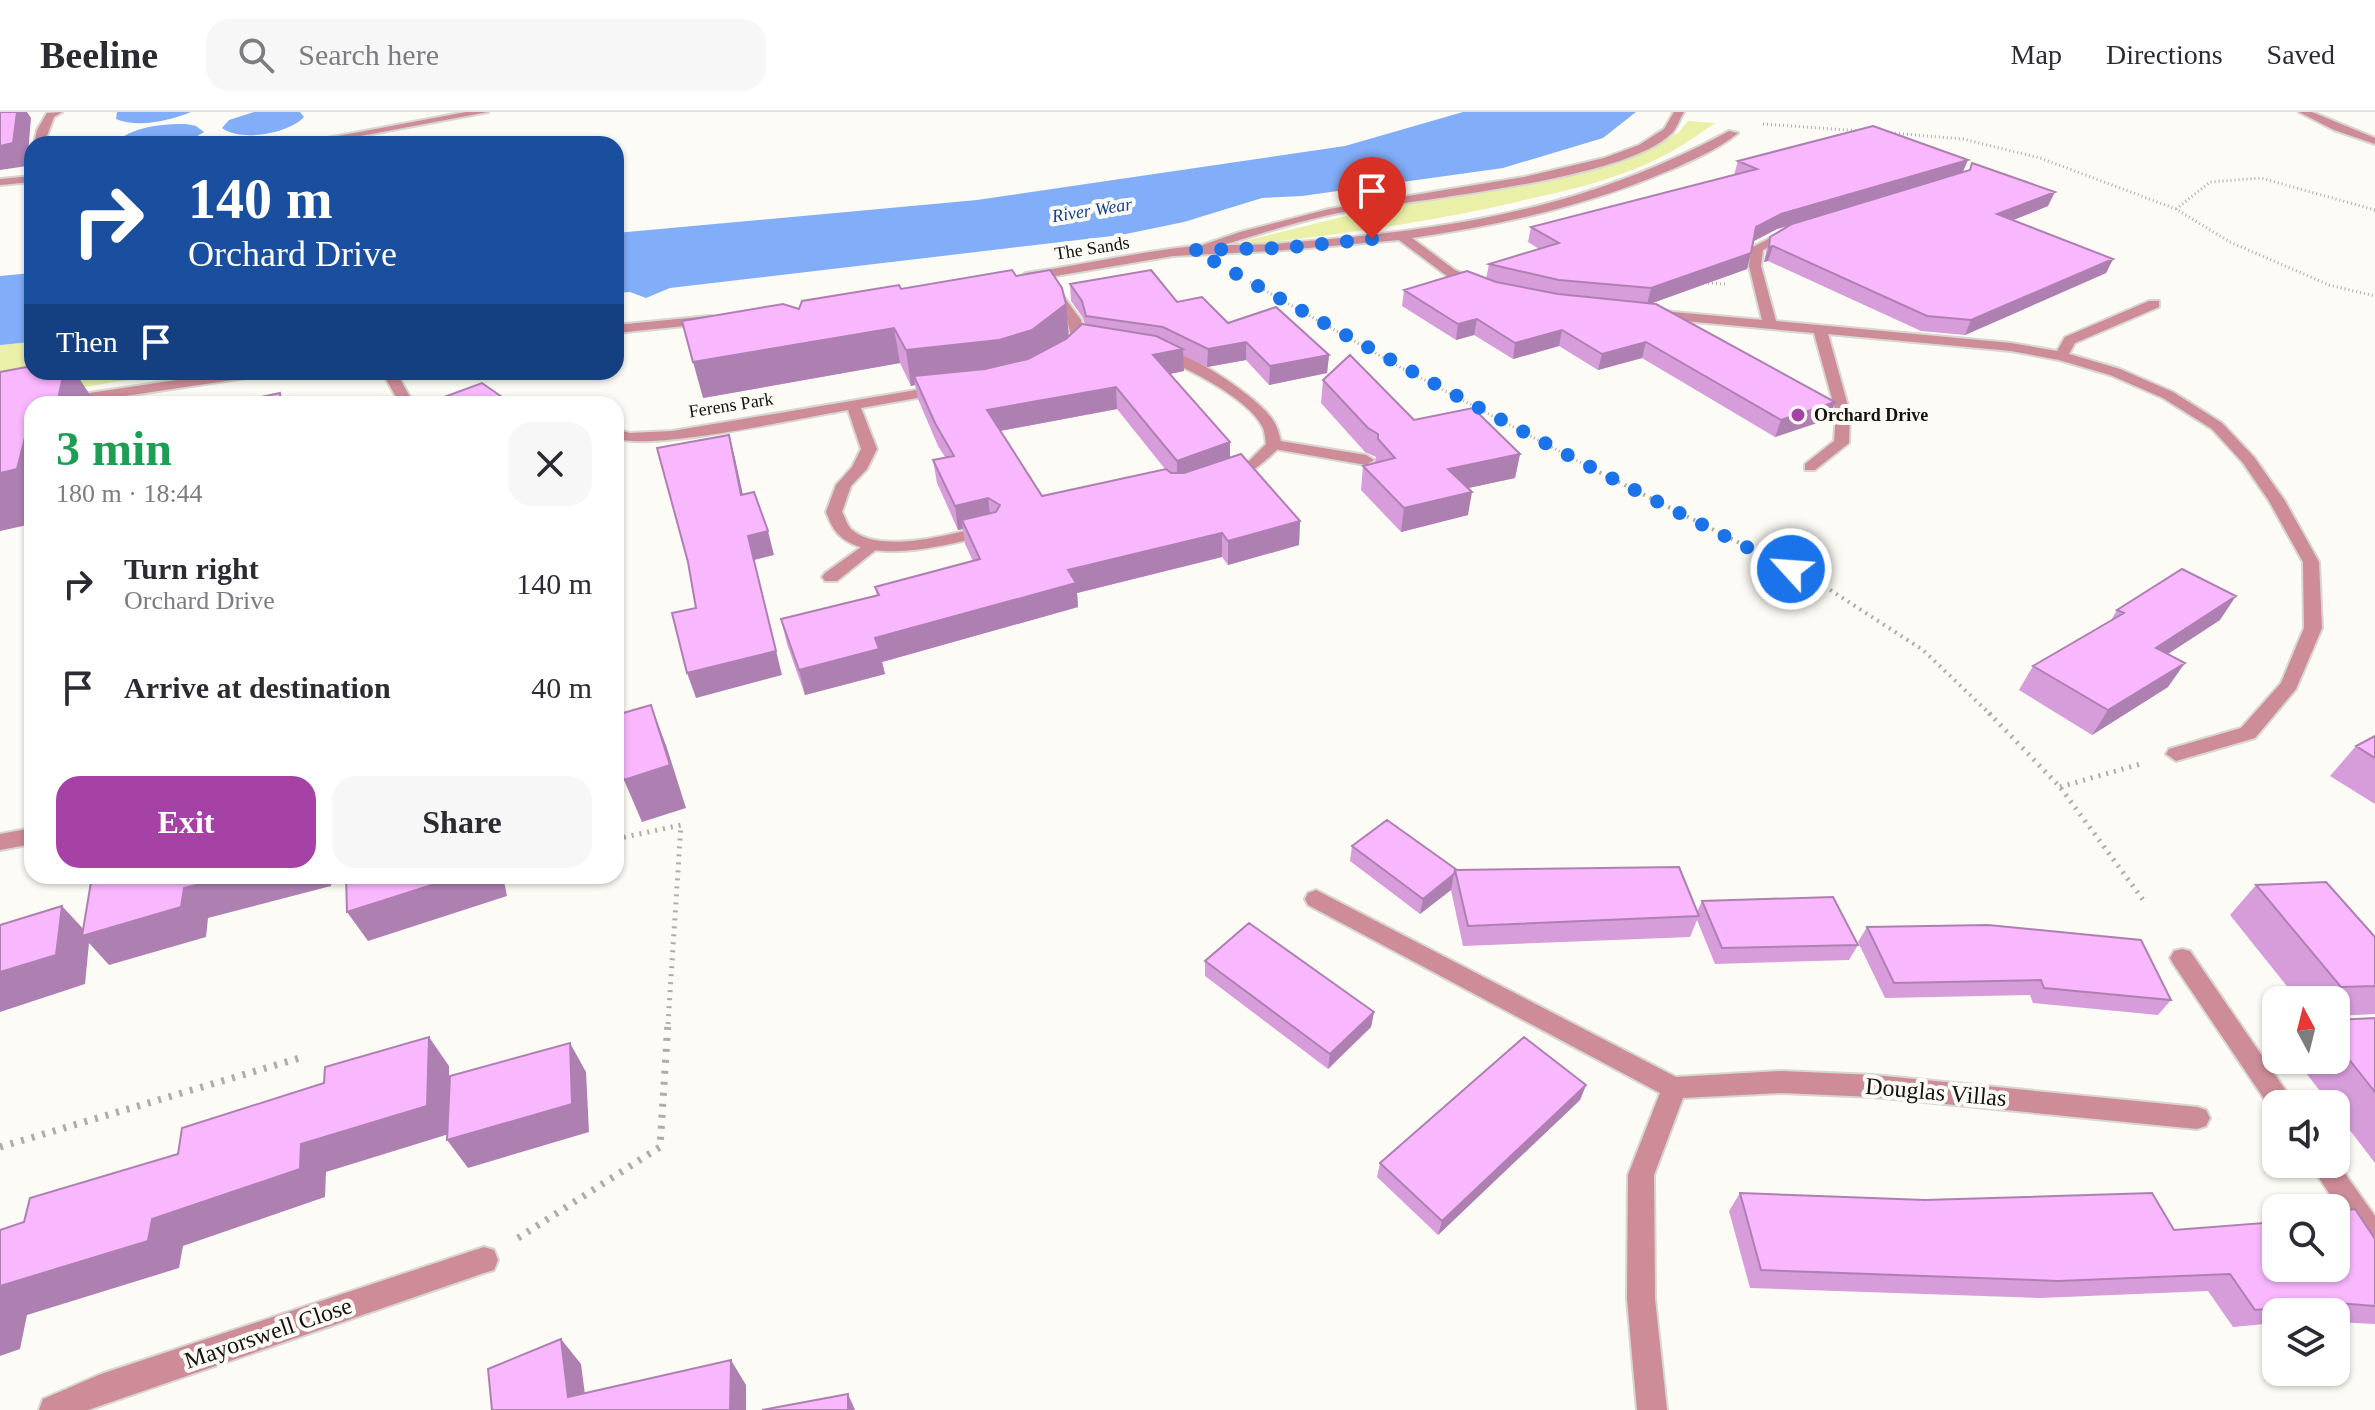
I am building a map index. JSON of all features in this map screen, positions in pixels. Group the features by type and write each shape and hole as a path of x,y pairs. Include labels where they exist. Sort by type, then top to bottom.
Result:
{"street":[{"path":"42,136 50,115 57,112"},
{"path":"346,136 483,112"},
{"path":"1194,250 1328,213 1550,176 1597,164 1633,152 1657,139 1671,128 1679,112"},
{"path":"2304,112 2375,141"},
{"path":"1194,250 1283,248 1402,236 1500,218 1607,192 1659,174 1733,133"},
{"path":"0,182 24,180"},
{"path":"1770,325 1755,266 1757,248 1797,229"},
{"path":"1402,236 1451,273 1494,291"},
{"name":"The Sands","path":"1011,280 1194,250"},
{"path":"1042,275 1086,340 1054,361"},
{"path":"2061,356 2070,340 2154,304"},
{"path":"1640,313 2011,347 2061,356 2115,372 2168,395 2217,426 2256,470 2311,562 2313,628 2289,685 2248,733 2176,754"},
{"path":"624,328 726,318"},
{"path":"1810,467 1841,443 1843,413 1820,329"},
{"path":"1147,348 1187,364 1244,399 1270,426 1274,445"},
{"path":"92,396 201,380"},
{"path":"162,396 164,385"},
{"name":"Ferens Park","path":"624,436 672,435 915,392 956,389"},
{"path":"853,404 869,449 859,469 844,485 834,512 845,533 871,545 934,542 992,530"},
{"path":"1274,445 1366,460"},
{"path":"1217,479 1254,464 1274,445"},
{"path":"831,577 871,545"},
{"path":"0,842 24,838"},
{"path":"1316,899 1674,1088 1641,1175 1641,1299 1652,1410"},
{"path":"2182,958 2272,1090"},
{"name":"Douglas Villas","path":"1674,1088 1781,1082 1874,1086 2197,1118"},
{"path":"2333,1178 2375,1239"},
{"name":"Mayorswell Close","path":"54,1410 101,1389 484,1260"}],"path":[{"path":"1762,124 1861,131"},
{"path":"1890,133 1963,139 2040,158 2176,209 2230,242 2329,285 2375,296"},
{"path":"2176,209 2210,182 2261,178 2375,210"},
{"path":"1194,250 1400,367 1659,504 1821,584 1923,650 2015,738 2060,787 2144,901"},
{"path":"2060,787 2176,754"},
{"path":"484,1260 660,1147 681,825 624,840"},
{"path":"0,1147 303,1057"}],"green space":[{"path":"1688,121 1715,123 1652,162 1584,186 1422,221 1248,245 1240,242 1387,206 1557,179 1634,155 1678,133"},
{"path":"24,343 24,380 129,380 24,396 24,399 0,403 0,345"}],"water":[{"path":"117,112 191,112 163,121 134,123 116,119"},
{"path":"254,112 300,112 304,117 287,128 264,134 241,135 222,128 229,120"},
{"name":"River Wear","path":"1463,112 1636,112 1603,138 1503,168 1302,196 1262,198 1184,222 1121,235 670,288 646,298 624,292 624,232 977,200 1345,146"},
{"path":"186,124 204,132 197,136 124,136 158,126"},
{"path":"24,274 24,343 0,345 0,276"}],"building":[{"path":"0,112 17,112 13,143 0,146"},
{"path":"1873,126 1968,160 1781,214 1756,227 1751,253 1651,288 1559,280 1489,264 1559,243 1531,227 1757,169 1738,161"},
{"path":"1972,163 2055,192 1997,214 2113,259 1971,320 1927,316 1773,246 1769,247 1770,237 1792,224 1970,170"},
{"path":"1012,270 1016,276 1050,270 1062,288 1066,304 1032,330 999,340 906,350 894,328 693,362 682,321 783,304 799,309 802,301 899,285 901,289"},
{"path":"1151,270 1177,302 1202,297 1228,323 1276,307 1329,355 1270,366 1246,342 1208,349 1163,327 1086,316 1082,301 1070,284"},
{"path":"1467,271 1496,282 1558,294 1656,304 1835,402 1781,420 1646,342 1602,354 1562,330 1515,343 1477,319 1458,324 1404,290"},
{"path":"1082,324 1156,336 1183,349 1153,355 1230,442 1177,461 1116,387 987,410 1042,496 1166,469 1171,473 1184,473 1241,454 1300,521 1228,541 1222,533 1068,570 1076,583 875,638 879,649 799,670 781,619 879,595 875,587 980,559 962,520 996,512 1000,505 988,498 955,506 933,460 954,456 914,376 985,369 1028,359 1066,339"},
{"path":"1350,355 1414,420 1473,408 1520,454 1448,469 1472,492 1404,508 1363,466 1395,458 1378,439 1378,434 1368,428 1323,380"},
{"path":"24,368 24,380 62,380 59,396 24,396 24,441 17,469 0,473 0,372"},
{"path":"482,383 501,396 447,396"},
{"path":"729,435 741,495 754,492 768,531 748,536 776,651 687,673 672,613 696,608 688,562 657,448"},
{"path":"2182,569 2236,596 2156,648 2185,663 2108,710 2033,666 2124,613 2117,610"},
{"path":"651,705 670,765 624,780 624,713"},
{"path":"2375,736 2375,758 2356,746"},
{"path":"1387,820 1457,870 1423,899 1352,846"},
{"path":"1679,867 1699,916 1468,926 1455,870"},
{"path":"2326,882 2375,937 2375,986 2340,986 2256,885"},
{"path":"91,884 200,884 184,888 181,907 82,936"},
{"path":"346,884 435,884 347,912"},
{"path":"1833,897 1858,945 1722,948 1702,901"},
{"path":"62,906 56,955 0,972 0,925"},
{"path":"1249,923 1374,1012 1330,1054 1205,961"},
{"path":"1988,925 2141,940 2171,1000 2044,988 2041,980 1894,983 1867,927"},
{"path":"2375,1018 2375,1092 2350,1061 2350,1019"},
{"path":"429,1037 427,1106 301,1144 300,1169 152,1219 148,1241 0,1286 0,1230 24,1222 30,1198 178,1154 182,1128 324,1083 325,1067"},
{"path":"1524,1037 1586,1085 1442,1221 1380,1163"},
{"path":"570,1043 572,1104 447,1140 450,1076"},
{"path":"1740,1193 1925,1200 2152,1193 2174,1230 2262,1223 2262,1282 2350,1282 2350,1210 2355,1209 2375,1239 2375,1306 2350,1304 2350,1298 2262,1298 2262,1309 2255,1310 2230,1274 2058,1281 1761,1270"},
{"path":"561,1339 568,1397 731,1360 730,1410 492,1410 488,1369"},
{"path":"848,1394 848,1410 762,1410"}],"place":[{"name":"Orchard Drive","path":"1798,415"}],"route":[{"path":"1372,239 1283,248 1194,250 1400,367 1659,504 1791,569"}]}
